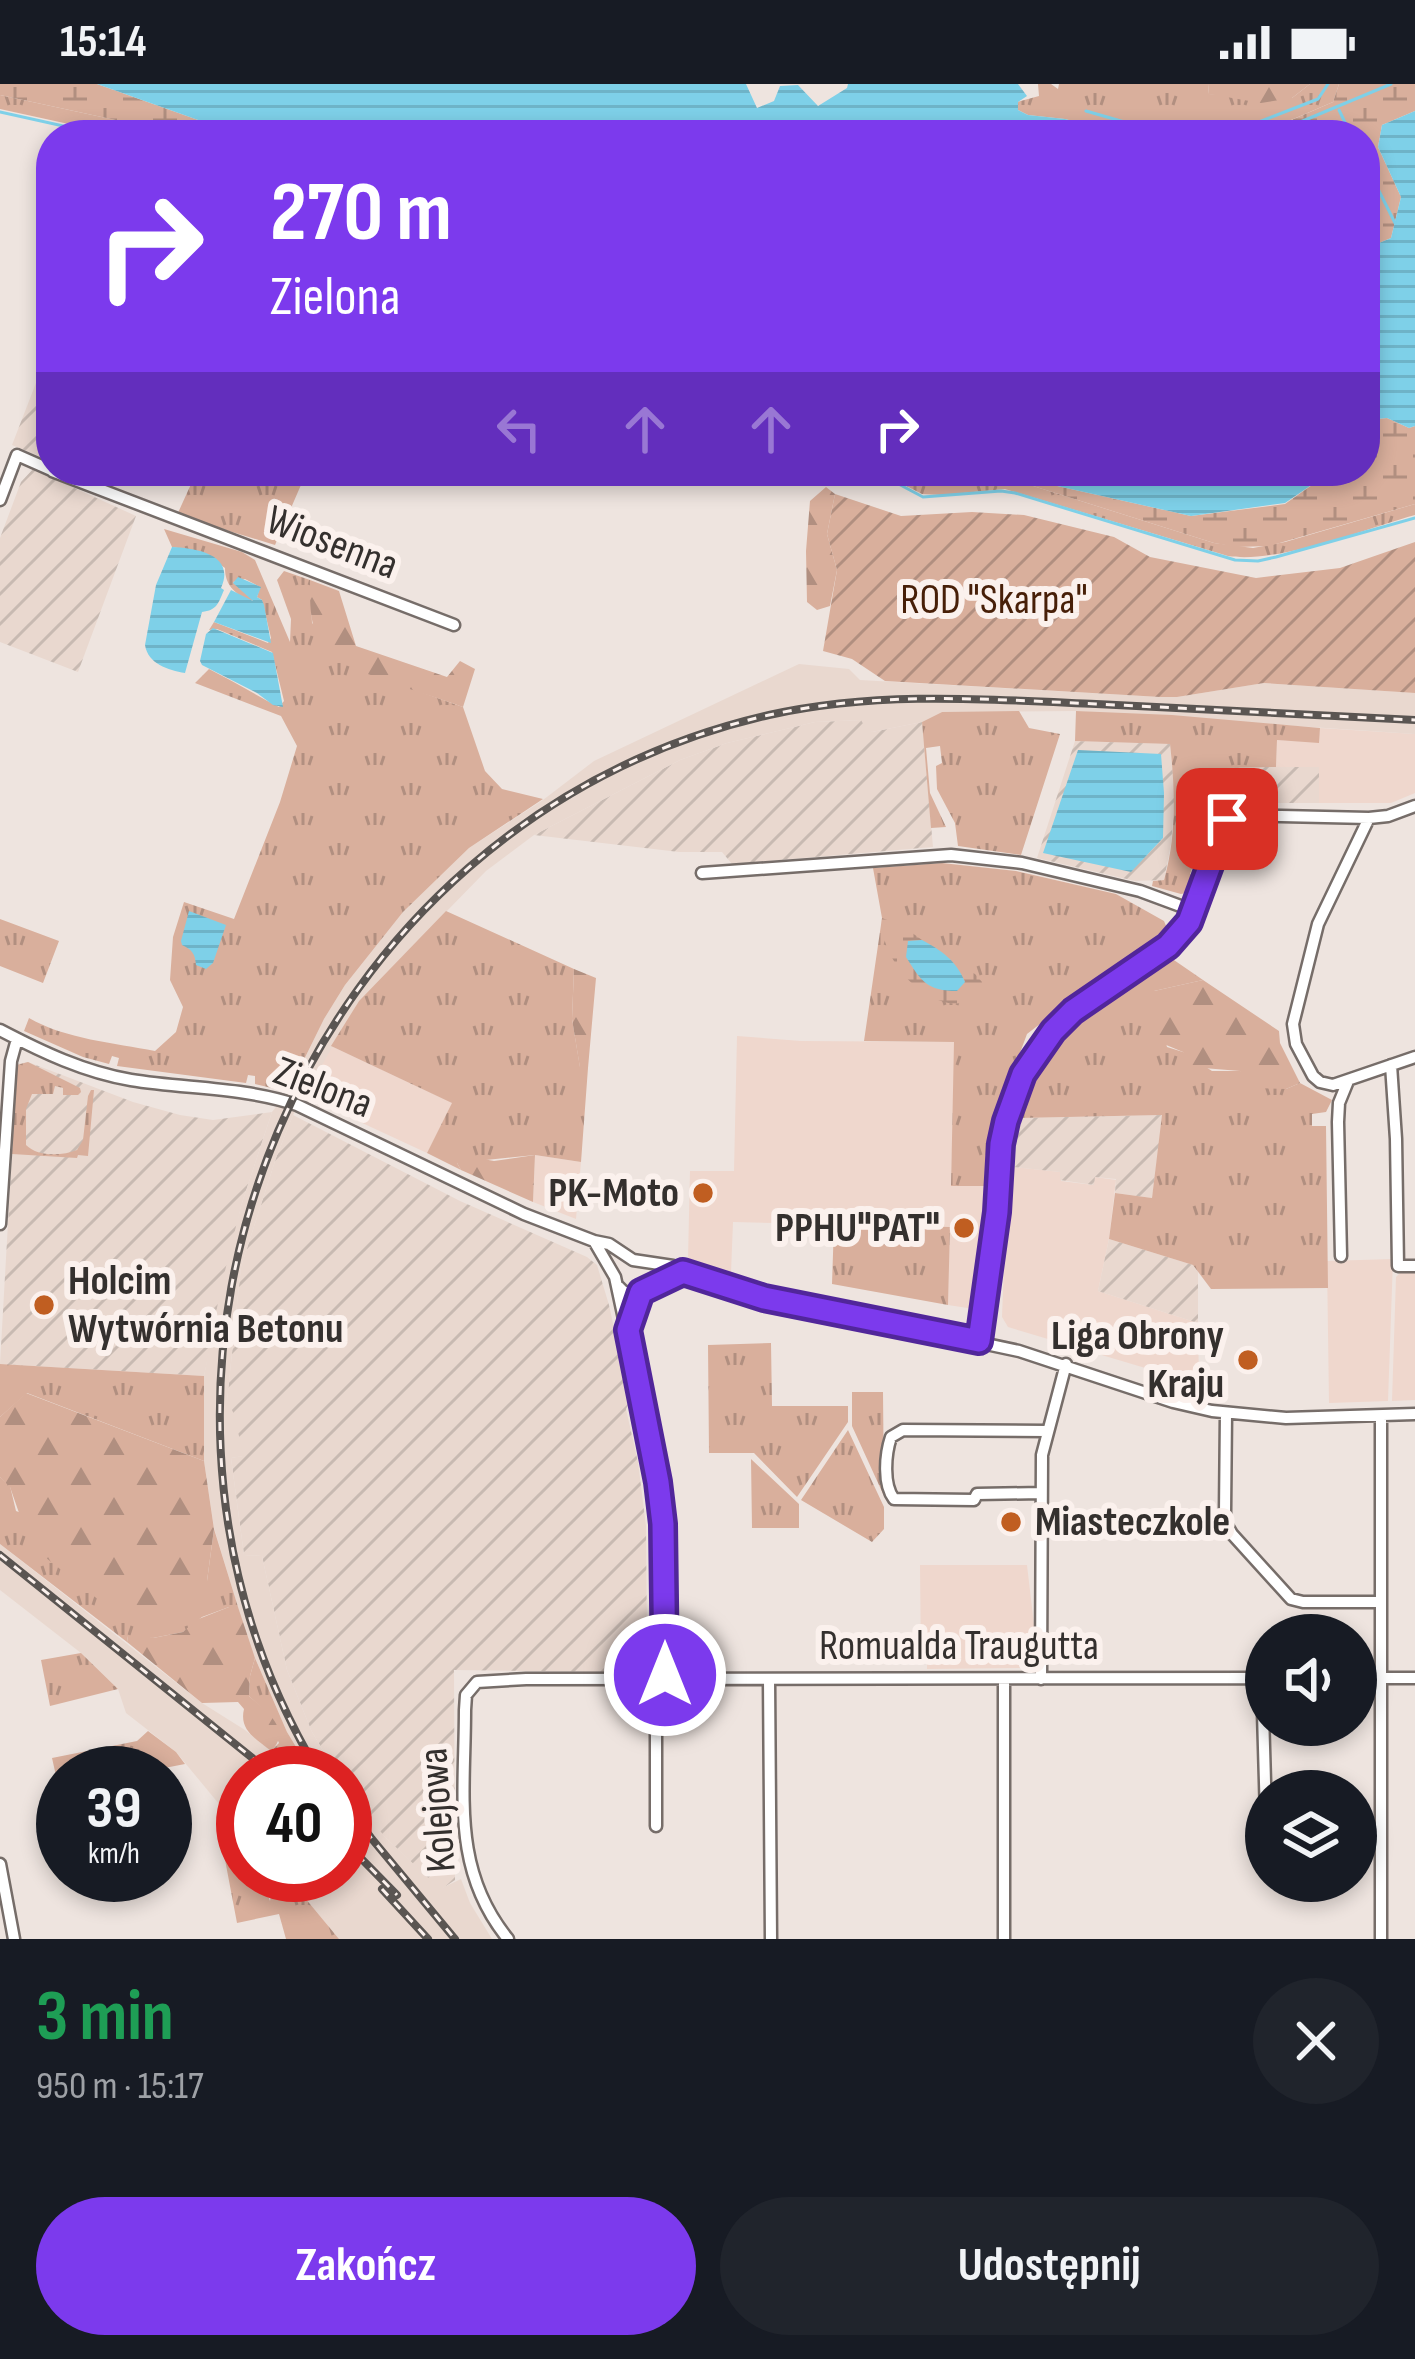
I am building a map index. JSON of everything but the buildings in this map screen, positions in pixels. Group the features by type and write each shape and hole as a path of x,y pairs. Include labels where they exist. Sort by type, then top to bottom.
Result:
{"street":[{"name":"Wiosenna","path":"0,500 17,455 36,464"},
{"name":"Wiosenna","path":"91,486 454,625"},
{"path":"979,1341 1006,1121 1023,1074 1053,1031 1073,1011 1181,934 1230,815 1369,818 1388,817 1415,806"},
{"path":"1369,818 1318,924 1292,1024 1312,1076 1327,1084 1415,1057"},
{"path":"702,873 951,855 1015,862 1140,891 1194,910"},
{"name":"Zielona","path":"0,1030 66,1061 127,1079 260,1096 297,1106 524,1214 609,1244 637,1261 673,1266 764,1298 979,1341 1066,1364 1173,1402 1226,1412 1286,1418 1415,1414"},
{"path":"0,1224 11,1060 17,1039"},
{"path":"1391,1065 1398,1266 1415,1266"},
{"path":"1341,1256 1338,1122 1339,1103 1349,1080"},
{"path":"594,1241 623,1292 632,1294 683,1272"},
{"path":"628,1330 650,1279 648,1269 637,1261 624,1262 616,1281 663,1524 656,1826"},
{"path":"1041,1679 1042,1455 1066,1364"},
{"path":"1226,1412 1225,1512 1232,1534 1292,1599 1381,1602"},
{"path":"1381,1416 1381,1939"},
{"path":"1041,1493 977,1494 974,1500 894,1499 887,1488 887,1448 891,1437 903,1430 1047,1431"},
{"name":"Romualda Traugutta","path":"487,1680 1245,1678"},
{"path":"1377,1678 1415,1678"},
{"path":"769,1679 771,1939"},
{"path":"1004,1679 1004,1939"},
{"name":"Kolejowa","path":"487,1680 477,1682 466,1695 466,1850 481,1900 508,1939"},
{"path":"0,1864 14,1939"}],"shaded area":[{"path":"36,383 36,455 12,445"},
{"path":"33,469 36,486 70,486 136,516 78,672 0,642 0,538 21,482"},
{"path":"799,664 849,669 860,680 1160,697 1264,683 1415,693 1415,734 1076,711 942,712 922,722 872,732 861,720 815,722 727,743 680,760 534,835 486,871 359,1001 293,1115 241,1267 227,1401 244,1456 231,1458 244,1555 262,1556 287,1670 320,1746 296,1746 249,1644 214,1528 204,1461 204,1376 241,1206 272,1112 288,1092 345,985 403,912 469,848 594,761"},
{"path":"862,720 872,732 922,722 933,847 732,864 722,852 679,852 534,835 680,760 727,743 815,722"},
{"path":"1320,728 1415,734 1415,793 1391,803 1319,803 1318,768 1276,767 1277,740 1318,742"},
{"path":"1075,741 1170,744 1175,794 1164,880 1135,881 1037,858"},
{"path":"1226,767 1319,767 1319,803 1225,803"},
{"path":"737,1036 955,1042 951,1185 989,1186 974,1309 948,1305 949,1227 733,1222 731,1273 688,1259 690,1171 734,1171"},
{"path":"331,1046 453,1103 427,1153 304,1096"},
{"path":"28,1062 180,1115 213,1120 272,1112 241,1206 204,1376 0,1364 17,1064"},
{"path":"293,1115 460,1201 587,1257 597,1265 609,1305 630,1401 626,1409 646,1526 647,1642 623,1672 454,1670 455,1880 440,1890 372,1822 372,1746 320,1746 287,1670 262,1556 244,1555 231,1458 243,1456 227,1401 241,1267"},
{"path":"1163,1115 1152,1198 1115,1193 1116,1179 1095,1177 1094,1185 1060,1180 1060,1172 1014,1167 1019,1118"},
{"path":"535,1155 581,1162 576,1219 533,1202"},
{"path":"1014,1167 1061,1172 1061,1181 1093,1185 1095,1177 1116,1180 1098,1291 1198,1323 1199,1384 1008,1327 1002,1317"},
{"path":"1109,1239 1193,1265 1198,1272 1198,1323 1098,1291"},
{"path":"1393,1259 1388,1401 1329,1403 1327,1261"},
{"path":"1415,1272 1415,1400 1392,1401 1396,1277"},
{"path":"0,1544 202,1703 265,1746 216,1746 216,1800 192,1771 192,1746 168,1746 126,1713 118,1689 81,1653 0,1590"},
{"path":"920,1565 1027,1565 1034,1662 1028,1668 927,1669 927,1661 921,1661"},
{"path":"372,1821 440,1889 461,1879 492,1939 339,1939 308,1902 372,1902"}],"green space":[{"path":"0,84 97,84 198,120 116,120 0,95"},
{"path":"1038,84 1058,89 1059,84 1208,84 1209,94 1292,98 1310,84 1339,84 1333,102 1291,120 1069,120 1018,110 1017,102 1039,96"},
{"path":"1208,84 1310,84 1292,98 1261,103 1209,94"},
{"path":"1339,84 1415,84 1415,111 1382,125 1380,136 1380,120 1291,120 1333,102"},
{"path":"0,95 116,120 50,120 0,109"},
{"path":"1380,151 1401,197 1391,238 1380,243"},
{"path":"1380,419 1415,426 1415,504 1269,546 1214,543 1033,486 1058,486 1191,516 1285,504 1311,486 1380,486"},
{"path":"190,486 301,486 275,545 177,515"},
{"path":"906,486 1033,486 1214,543 1253,548 1415,504 1415,515 1296,550 1248,557 1228,556 1005,489 922,494"},
{"path":"826,487 835,494 827,534 837,570 830,606 817,610 807,602 806,551 810,501"},
{"name":"ROD \"Skarpa\"","path":"835,494 901,516 1024,515 1114,537 1150,557 1256,578 1340,568 1415,542 1415,693 1264,683 1160,697 885,681 852,659 823,651 837,570 827,534"},
{"path":"164,529 255,560 290,642 291,619 277,580 284,571 310,580 312,623 367,673 463,707 485,771 502,789 543,799 469,848 403,912 345,985 288,1092 255,1084 255,1076 248,1075 246,1083 117,1066 119,1058 112,1056 109,1064 83,1057 24,1031 29,1018 74,1036 155,1051 176,1032 183,1007 170,980 173,937 184,902 234,919 297,746 281,716 195,683 209,669 279,707 284,701 272,652 209,630 214,622 268,643 271,638 262,600 257,597 260,587 245,579 233,582 253,600 248,601 231,588 225,568 202,552 172,547"},
{"path":"310,580 339,591 356,646 447,677 460,661 475,669 463,707 372,676 329,653 314,628"},
{"path":"1019,711 1029,728 1060,734 1021,855 958,846 955,823 937,789 940,746 926,748 930,793 946,827 931,828 922,722 942,712"},
{"path":"1076,711 1320,728 1319,743 1277,740 1276,767 1226,768 1221,821 1210,819 1190,874 1201,879 1195,891 1181,894 1152,886 1153,881 1164,880 1171,846 1170,744 1075,741"},
{"path":"942,863 1016,871 1116,894 1164,921 1169,933 1027,1034 999,1109 989,1186 951,1186 954,1042 864,1041 882,918 873,868"},
{"path":"446,911 574,969 572,1019 580,1067 588,1068 581,1162 535,1155 457,1163 461,1170 427,1153 452,1103 331,1046 359,1001"},
{"path":"882,918 922,940 908,941 965,982 959,966 975,974 982,982 979,999 946,1003 907,979 885,943"},
{"path":"0,919 59,941 43,983 0,966"},
{"path":"1171,958 1203,980 1154,991 1167,1047 1212,1071 1240,1071 1286,1089 1300,1083 1332,1100 1326,1112 1312,1114 1312,1126 1326,1126 1328,1288 1211,1289 1193,1265 1109,1239 1115,1193 1152,1198 1162,1115 1019,1118 1041,1064 1077,1022"},
{"path":"574,969 596,978 588,1068 580,1068 572,1019"},
{"path":"1203,980 1279,1031 1300,1083 1286,1089 1249,1088 1240,1071 1191,1067 1183,1052 1147,1037 1154,991"},
{"path":"28,1062 81,1092 63,1095 63,1088 55,1086 53,1094 32,1094 26,1109 26,1145 50,1154 77,1150 83,1140 88,1096 94,1090 88,1156 12,1154 17,1065"},
{"path":"461,1155 494,1161 535,1155 533,1202 461,1170 457,1163"},
{"path":"834,1224 950,1227 948,1305 832,1284"},
{"path":"771,1343 772,1406 848,1406 848,1422 797,1497 754,1453 709,1453 708,1345"},
{"path":"0,1364 204,1376 204,1461 27,1393 0,1417"},
{"path":"852,1392 883,1392 884,1496 852,1426"},
{"path":"26,1393 204,1461 214,1529 207,1581 169,1606 127,1613 110,1609 45,1557 26,1533 10,1487 0,1477 0,1417"},
{"path":"848,1430 884,1507 884,1529 872,1542 801,1500"},
{"path":"751,1459 799,1504 799,1528 752,1528"},
{"path":"0,1477 10,1486 16,1511 207,1581 214,1529 238,1607 202,1617 183,1632 153,1638 128,1636 127,1642 0,1544"},
{"path":"238,1607 255,1658 249,1696 278,1728 275,1746 264,1746 254,1738 238,1702 202,1703 127,1642 128,1636 153,1638 183,1632 196,1620"},
{"path":"81,1653 118,1689 50,1706 41,1660"},
{"path":"255,1658 296,1746 276,1746 279,1743 263,1709 249,1696"},
{"path":"148,1731 168,1746 112,1746 137,1741"},
{"path":"233,1902 308,1902 339,1939 286,1939 279,1914 237,1923"}],"water":[{"path":"97,84 746,84 757,108 774,101 780,86 798,85 818,106 848,84 1018,84 1027,96 1018,102 1018,110 1069,120 198,120"},
{"path":"1415,111 1415,426 1409,428 1380,419 1380,243 1391,238 1401,197 1380,151 1382,125"},
{"path":"1058,486 1310,486 1285,503 1191,516"},
{"path":"172,547 212,556 224,577 218,603 202,612 185,673 154,661 145,645 156,585"},
{"path":"238,577 261,587 257,597 264,605 271,643 214,622 231,590 253,601 233,583"},
{"path":"213,628 273,653 283,707 202,665 206,634"},
{"path":"1078,750 1161,754 1163,838 1131,872 1043,853"},
{"path":"189,911 226,925 213,963 206,969 196,965 192,952 182,945"},
{"path":"922,940 957,968 965,982 957,991 932,987 916,972 906,957 908,941"}],"waterway":[{"path":"1264,120 1318,99 1328,84"},
{"path":"1305,120 1391,84"},
{"path":"1339,110 1344,120"},
{"path":"1086,111 1118,120"},
{"path":"0,112 36,120"},
{"path":"1380,193 1395,223"},
{"path":"902,486 923,497 1015,493 1235,560 1276,557 1415,518"}],"railway":[{"path":"307,1746 249,1615 221,1451 231,1287 278,1131 358,989 468,868 606,774 769,715 810,707 973,699 1415,720"},
{"path":"0,1555 237,1746"},
{"path":"372,1839 455,1939"},
{"path":"372,1870 397,1895"},
{"path":"382,1889 428,1939"}],"place":[{"name":"PK-Moto","path":"703,1193"},
{"name":"PPHU\"PAT\"","path":"964,1228"},
{"name":"Holcim Wytwórnia Betonu","path":"44,1305"},
{"name":"Liga Obrony Kraju","path":"1248,1360"},
{"name":"Miasteczkole","path":"1011,1522"}],"route":[{"path":"665,1675 663,1524 628,1330 641,1292 683,1272 764,1298 979,1341 1001,1144 1023,1074 1073,1011 1181,934 1227,819"}]}
